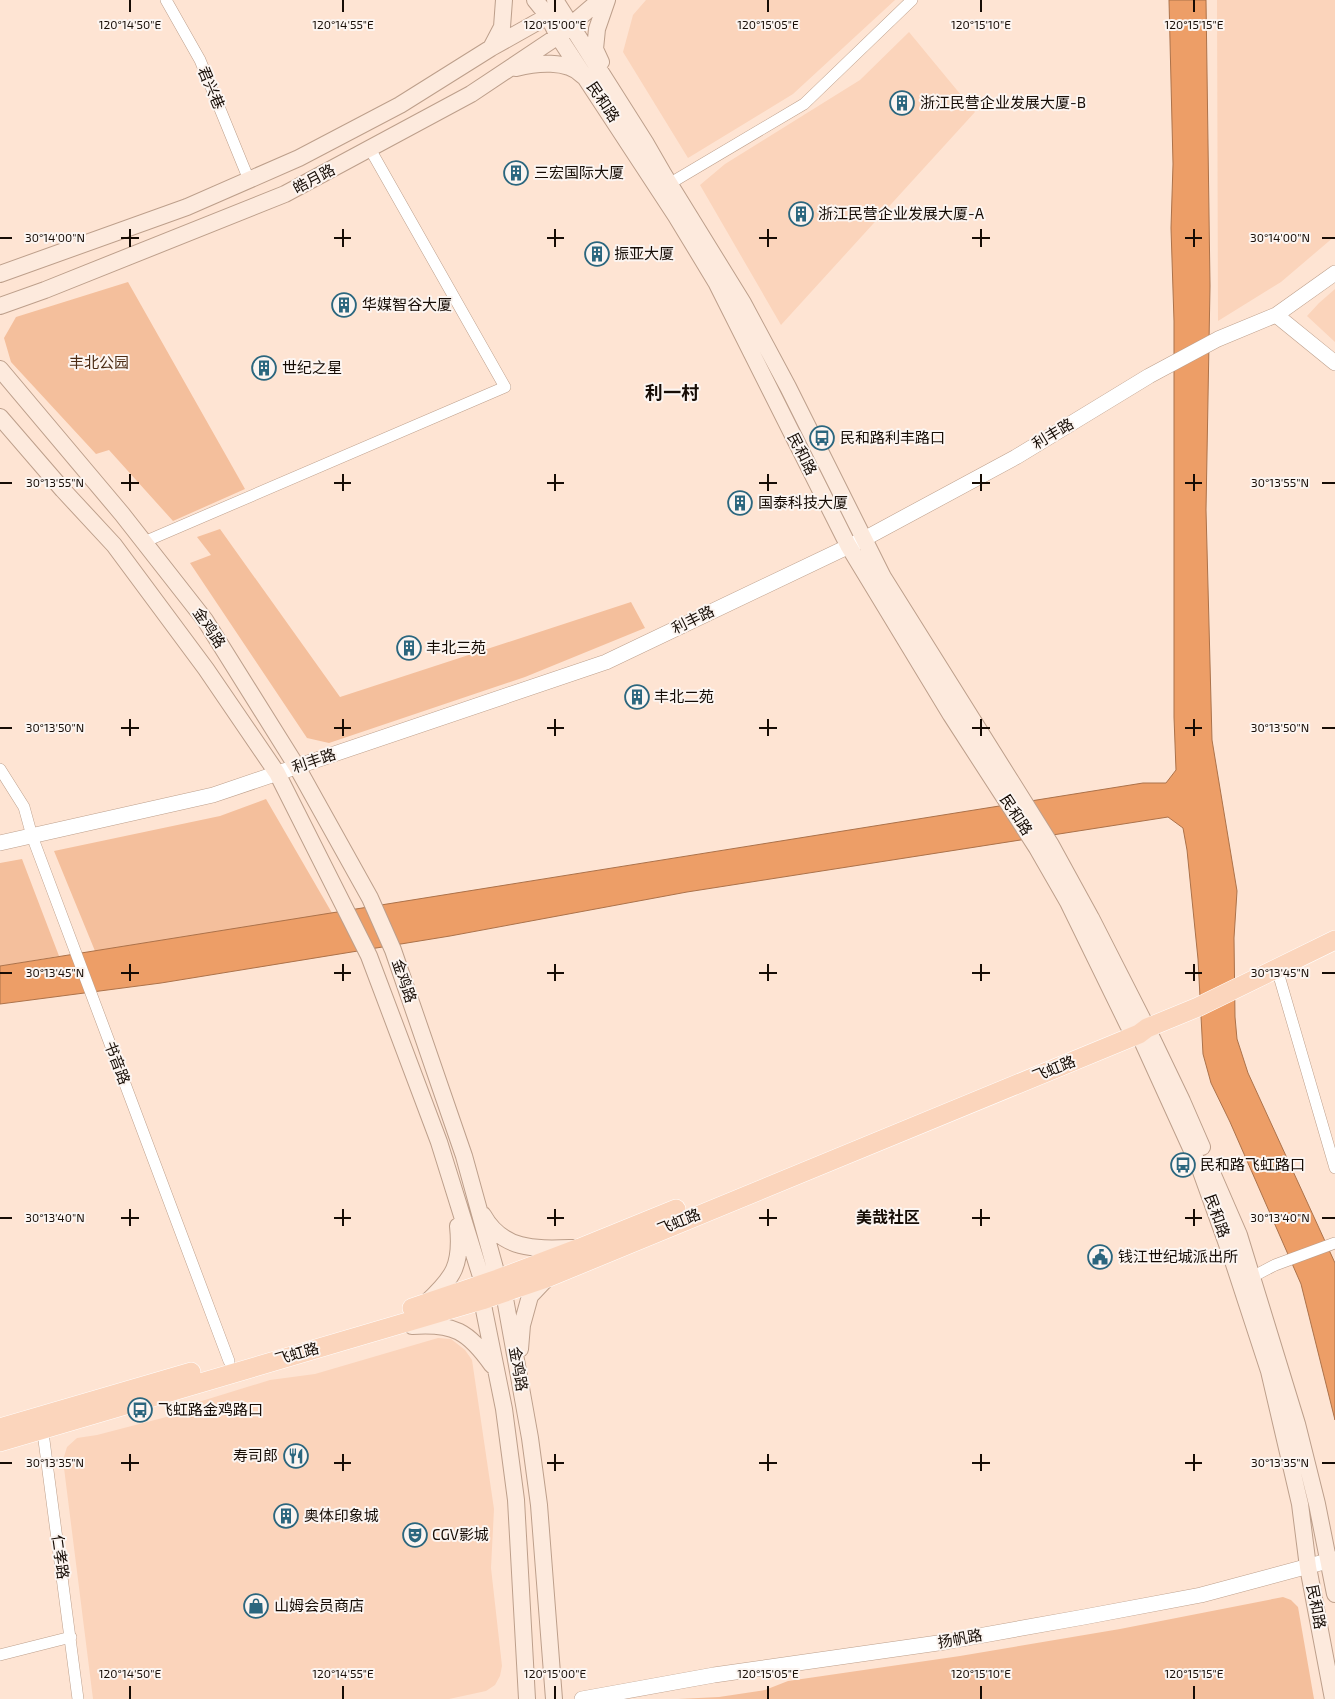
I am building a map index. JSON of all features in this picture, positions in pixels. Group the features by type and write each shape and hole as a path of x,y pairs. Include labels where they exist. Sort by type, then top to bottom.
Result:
{"main road":[{"path":"491,48 502,26 504,0"},
{"name":"民和路","path":"535,0 557,6 645,142 743,303 788,387 883,577 1051,845 1091,918 1199,1166 1266,1362 1300,1504 1308,1567 1333,1699"},
{"name":"皓月路","path":"0,306 54,287 285,194 471,94 558,36 600,0"},
{"path":"607,0 597,29 595,48 611,88"},
{"name":"皓月路","path":"0,274 178,211 299,158 400,105 557,6"},
{"name":"民和路","path":"557,6 558,36 676,216 716,282 848,545 951,715 1038,848 1182,1101 1239,1235 1296,1424 1332,1560 1335,1594"},
{"path":"507,71 532,64 554,63 579,71 592,86"},
{"name":"金鸡路","path":"0,369 144,542 205,620 297,767 370,898 393,950 464,1156 476,1202 492,1289 496,1371 504,1409 516,1500 528,1699"},
{"name":"金鸡路","path":"0,417 63,490 114,545 206,669 277,773 369,956 439,1142 454,1192 492,1289 518,1374 530,1438 539,1505 554,1699"},
{"name":"飞虹路","path":"0,1442 42,1423 229,1360 425,1304 549,1277 1140,1027 1240,980 1335,926"},
{"name":"飞虹路","path":"1240,980 1277,969 1335,940"},
{"name":"飞虹路","path":"0,1428 42,1423 388,1328 492,1289 580,1248 1140,1027"},
{"path":"425,1304 443,1287 454,1272 458,1257 460,1246 454,1192"},
{"path":"476,1202 489,1225 502,1237 518,1245 539,1248 580,1248"},
{"path":"518,1374 525,1311 530,1296 549,1277"},
{"path":"388,1328 434,1324 449,1327 465,1334 480,1347 496,1371"}],"street":[{"name":"君兴巷","path":"166,0 200,60 250,180"},
{"path":"669,184 804,104 912,0"},
{"path":"144,542 505,387 370,150"},
{"name":"利丰路","path":"0,843 213,795 606,662 864,539 1016,457 1148,376 1218,339 1276,315 1335,274"},
{"path":"1276,315 1335,363"},
{"name":"书音路","path":"0,769 24,807 32,836 72,944 229,1360"},
{"path":"1277,969 1335,1168"},
{"path":"1252,1278 1275,1265 1335,1242"},
{"name":"仁孝路","path":"42,1423 78,1699"},
{"name":"扬帆路","path":"582,1699 714,1675 945,1642 1201,1595 1332,1560"},
{"path":"0,1655 71,1637"}],"shaded area":[{"path":"646,0 895,0 793,94 688,158 623,52 633,15"},
{"path":"1169,0 1206,0 1210,286 1206,510 1212,740 1237,891 1234,938 1237,1039 1248,1073 1335,1263 1335,1420 1301,1284 1211,1083 1203,1054 1198,959 1187,850 1183,828 1168,817 687,892 450,936 161,983 0,1004 0,966 1143,783 1166,783 1176,770 1174,717 1174,321 1171,228 1173,164"},
{"path":"1217,0 1335,0 1335,236 1281,282 1218,321"},
{"path":"909,32 975,112 781,325 700,185 725,164 860,80"},
{"path":"1335,289 1335,342 1307,316"},
{"name":"奥体印象城","path":"438,1338 451,1339 465,1350 472,1360 494,1509 491,1568 502,1666 500,1676 495,1685 486,1691 449,1699 93,1699 63,1460 67,1447 77,1438 97,1435 170,1416 192,1404 270,1380 315,1374"}],"green space":[{"name":"丰北公园","path":"128,282 245,489 173,521 109,450 96,454 11,362 4,338 16,317"},
{"path":"220,529 340,697 631,602 645,628 525,677 329,743 307,738 190,563 211,555 197,537"},
{"path":"266,799 332,913 95,951 54,851 220,816"},
{"path":"22,859 59,956 0,966 0,863"},
{"path":"1283,1597 1291,1600 1298,1607 1314,1699 678,1699 719,1697 765,1690 788,1681 960,1656 1120,1629"}],"place":[{"name":"浙江民营企业发展大厦-B","path":"902,103"},
{"name":"三宏国际大厦","path":"516,173"},
{"name":"浙江民营企业发展大厦-A","path":"801,214"},
{"name":"振亚大厦","path":"597,254"},
{"name":"华媒智谷大厦","path":"344,305"},
{"name":"世纪之星","path":"264,368"},
{"name":"民和路利丰路口","path":"822,438"},
{"name":"国泰科技大厦","path":"740,503"},
{"name":"丰北三苑","path":"409,648"},
{"name":"丰北二苑","path":"637,697"},
{"name":"民和路飞虹路口","path":"1183,1165"},
{"name":"钱江世纪城派出所","path":"1100,1257"},
{"name":"飞虹路金鸡路口","path":"140,1410"},
{"name":"寿司郎","path":"296,1456"},
{"name":"奥体印象城","path":"286,1516"},
{"name":"CGV影城","path":"415,1535"},
{"name":"山姆会员商店","path":"256,1606"}],"district":[{"name":"利一村","path":"672,393"},
{"name":"美哉社区","path":"888,1217"}]}
